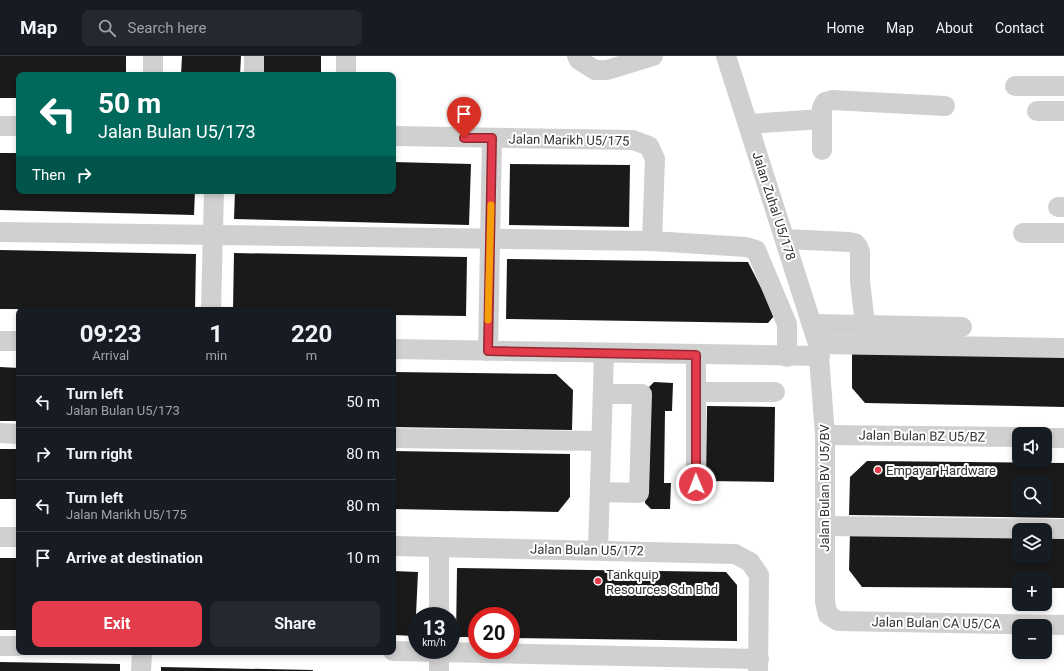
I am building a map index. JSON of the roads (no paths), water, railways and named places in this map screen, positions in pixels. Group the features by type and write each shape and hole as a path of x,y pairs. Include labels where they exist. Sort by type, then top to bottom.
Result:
{"street":[{"path":"153,56 153,72"},
{"path":"254,56 254,72"},
{"path":"346,56 346,72"},
{"path":"577,56 579,60 595,70 607,70 653,56"},
{"name":"Jalan Zuhal U5/178","path":"726,56 819,350"},
{"path":"1015,86 1064,86"},
{"path":"822,150 822,108 825,102 832,100 945,106"},
{"path":"1037,111 1064,111"},
{"path":"748,124 822,119"},
{"path":"0,126 16,126"},
{"name":"Jalan Marikh U5/175","path":"396,136 633,140 649,146 655,159 652,241"},
{"path":"488,351 492,138"},
{"path":"211,307 214,194"},
{"path":"0,232 652,241 746,247 756,250 787,324 787,357"},
{"path":"1023,232 1064,233"},
{"path":"785,239 855,243 860,252 860,282 865,325"},
{"path":"812,324 962,327"},
{"path":"0,341 16,341"},
{"path":"396,349 787,357 819,350 1064,348"},
{"name":"Jalan Bulan BV U5/BV","path":"819,350 825,435 825,602 828,615 832,617"},
{"path":"598,550 604,353"},
{"path":"696,355 696,484"},
{"path":"696,392 775,392"},
{"path":"600,492 639,493 640,462 642,394 603,394"},
{"path":"0,433 16,434"},
{"name":"Jalan Bulan BZ U5/BZ","path":"825,435 1012,437"},
{"path":"396,438 602,441"},
{"path":"1052,438 1064,438"},
{"path":"825,526 1064,529"},
{"path":"0,537 16,537"},
{"name":"Jalan Bulan U5/172","path":"396,546 735,554 750,562 759,575 758,665"},
{"path":"439,547 439,607"},
{"name":"Jalan Bulan CA U5/CA","path":"832,617 838,621 1064,625"},
{"path":"0,646 16,646"},
{"path":"396,651 408,653"},
{"path":"141,671 142,655"},
{"path":"460,658 758,665"}],"place":[{"name":"Empayar Hardware","path":"878,470"},
{"name":"Tankquip Resources Sdn Bhd","path":"598,581"}]}
